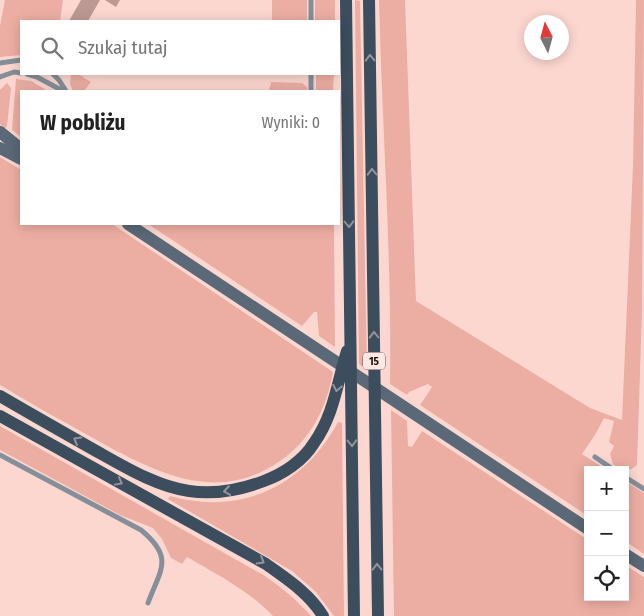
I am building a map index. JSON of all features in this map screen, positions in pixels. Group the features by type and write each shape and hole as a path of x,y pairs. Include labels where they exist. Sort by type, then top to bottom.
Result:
{"main road":[{"name":"15","path":"346,0 354,616"},
{"name":"15","path":"369,0 378,616"},
{"path":"0,132 20,148"},
{"path":"0,148 20,158"},
{"path":"130,225 584,526"},
{"path":"0,396 112,460 168,486 191,492 227,492 251,486 283,472 300,459 314,444 324,428 334,403 340,372 351,341"},
{"path":"0,416 266,564 298,586 310,598 323,616"},
{"path":"628,556 644,566"}],"lane":[{"path":"311,0 311,20"},
{"path":"0,63 20,60"},
{"path":"0,77 14,72 20,73"},
{"path":"31,75 62,90"},
{"path":"54,75 59,80 64,90"},
{"path":"311,75 311,90"},
{"path":"0,455 142,530 149,536 160,551 162,566 161,574 148,604"},
{"path":"595,457 608,466"},
{"path":"629,480 644,489"}],"shaded area":[{"path":"5,0 63,0 60,20 20,20 20,55 0,57 0,26"},
{"path":"272,0 307,0 307,20 272,20"},
{"path":"315,0 335,0 335,20 315,20"},
{"path":"355,0 360,1 367,370 359,364"},
{"path":"379,0 405,0 416,301 590,408 622,420 633,165 636,0 644,0 642,310 637,465 629,469 629,466 616,466 613,464 610,454 614,446 609,442 614,421 604,418 582,454 601,466 584,466 584,513 420,405 432,387 428,384 409,392 407,395 390,384 388,240"},
{"path":"71,75 80,75 91,82 85,90 73,90 70,84"},
{"path":"316,75 334,75 333,90 316,90"},
{"path":"16,79 31,81 46,90 20,90 20,136 12,130"},
{"path":"271,82 302,83 307,87 307,90 269,90"},
{"path":"7,83 11,88 7,126 4,130 0,124 0,90"},
{"path":"0,157 20,169 20,225 113,225 333,372 327,398 316,422 301,443 291,453 256,474 232,481 208,482 185,479 161,472 138,462 0,385"},
{"path":"150,225 334,225 335,347 319,336 317,312 314,312 302,326"},
{"path":"391,410 407,421 408,446 412,447 422,431 584,537 584,601 629,601 629,568 644,577 644,616 394,616"},
{"path":"338,422 342,423 344,616 334,616 316,592 292,571 168,499 170,496 196,501 221,502 245,498 268,491 289,479 307,463 324,444"},
{"path":"0,426 265,576 289,594 311,616 273,616 243,591 187,557 182,564 171,558 162,539 153,528 120,515 0,450"},
{"path":"629,484 644,493 644,554 629,544"}],"building":[{"path":"81,0 100,0 89,20 70,20"},
{"path":"105,0 120,0 116,7"}]}
